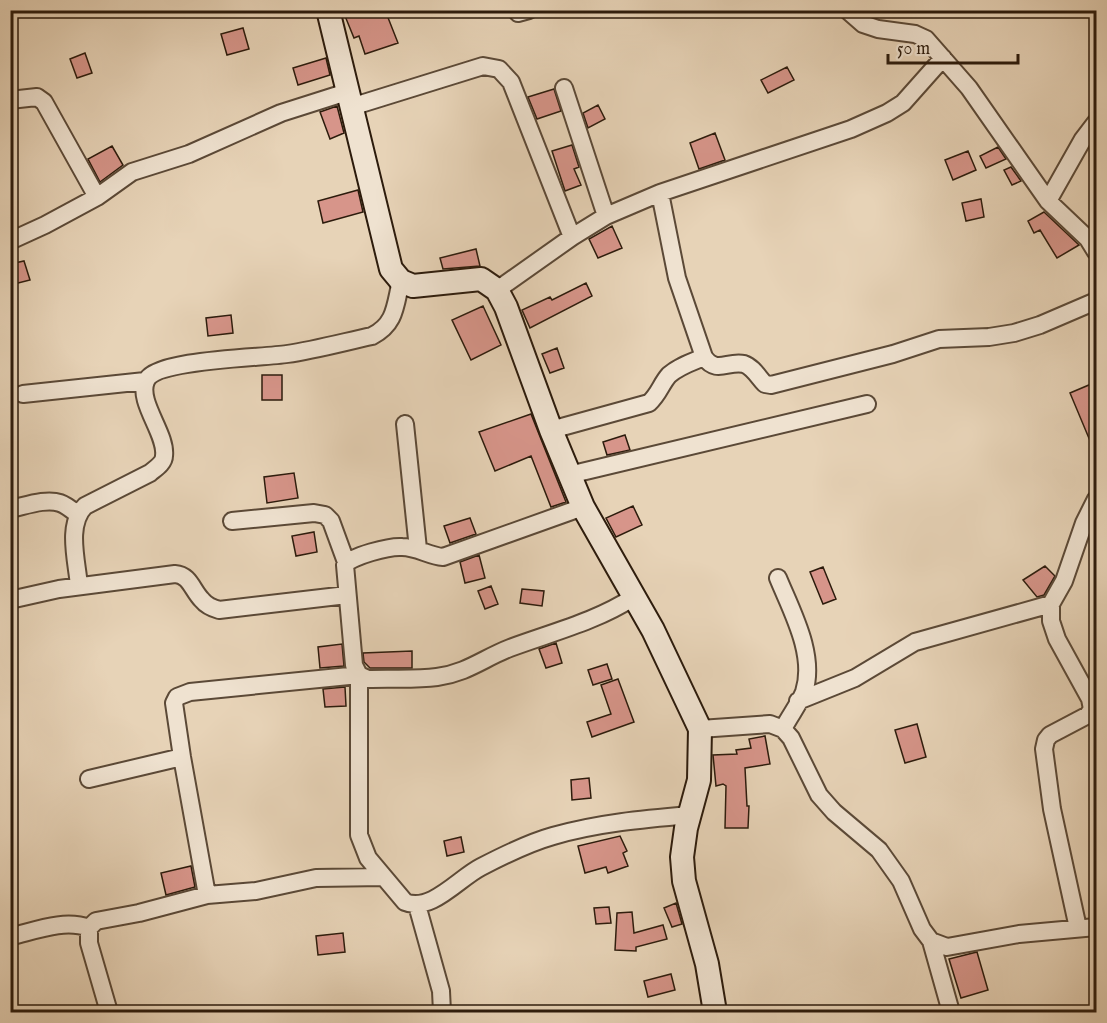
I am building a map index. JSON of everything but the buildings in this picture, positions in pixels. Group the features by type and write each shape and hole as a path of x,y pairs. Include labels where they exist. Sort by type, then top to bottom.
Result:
{"street":[{"path":"328,10 391,269 401,282 413,286 481,279 497,290 506,307 551,430 583,507 653,630 700,729 699,780 682,857 684,880 707,964 715,1012"},
{"path":"847,10 863,24 878,29 915,34 926,39 969,88 1048,201 1088,238 1096,252"},
{"path":"497,290 606,216 660,193 851,129 887,113 903,102 943,58"},
{"path":"10,241 97,197 132,172 189,154 281,113 483,66 499,69 511,82 572,237"},
{"path":"564,88 606,216"},
{"path":"10,100 37,97 44,102 97,197"},
{"path":"1048,201 1083,139 1096,122"},
{"path":"660,193 676,278 704,357 709,364 714,366 742,364 750,368 765,384 771,385 893,354 939,339 1014,333 1040,325 1096,301"},
{"path":"22,394 145,381 161,369 192,363 288,354 372,336 383,331 391,321 401,282"},
{"path":"551,430 649,403 658,394 667,377 677,369 704,357"},
{"path":"79,586 74,528 77,514 85,506 150,473 160,466 165,457 145,393 145,381"},
{"path":"569,476 867,404"},
{"path":"405,424 418,549"},
{"path":"1078,928 1052,809 1044,749 1050,735 1088,716 1092,709 1090,699 1057,639 1051,621 1052,604 1096,499"},
{"path":"10,509 56,502 62,503 77,514"},
{"path":"346,562 359,556 400,546 418,549 431,556 443,557 583,507"},
{"path":"232,521 314,513 325,515 331,521 346,562 354,665 359,675 357,825 368,858 405,902 417,905 431,901 478,869 553,836 631,820 690,815"},
{"path":"10,600 79,586 181,574 188,580 201,600 208,606 219,610 347,595"},
{"path":"778,578 797,624 806,658 803,693 783,729"},
{"path":"207,895 174,703 182,693 359,675 368,679 438,677 467,670 508,649 572,628 634,597"},
{"path":"798,701 855,678 915,642 1052,604"},
{"path":"700,729 770,724 783,729 791,738 819,795 834,812 879,850 901,881 922,928 931,941 951,1012"},
{"path":"89,779 182,757"},
{"path":"109,1012 89,943 89,928 96,921 139,913 207,895 256,891 316,878 384,877"},
{"path":"417,905 441,991 442,1012"},
{"path":"13,936 67,924 89,928"},
{"path":"931,941 947,946 1019,934 1096,927"}]}
